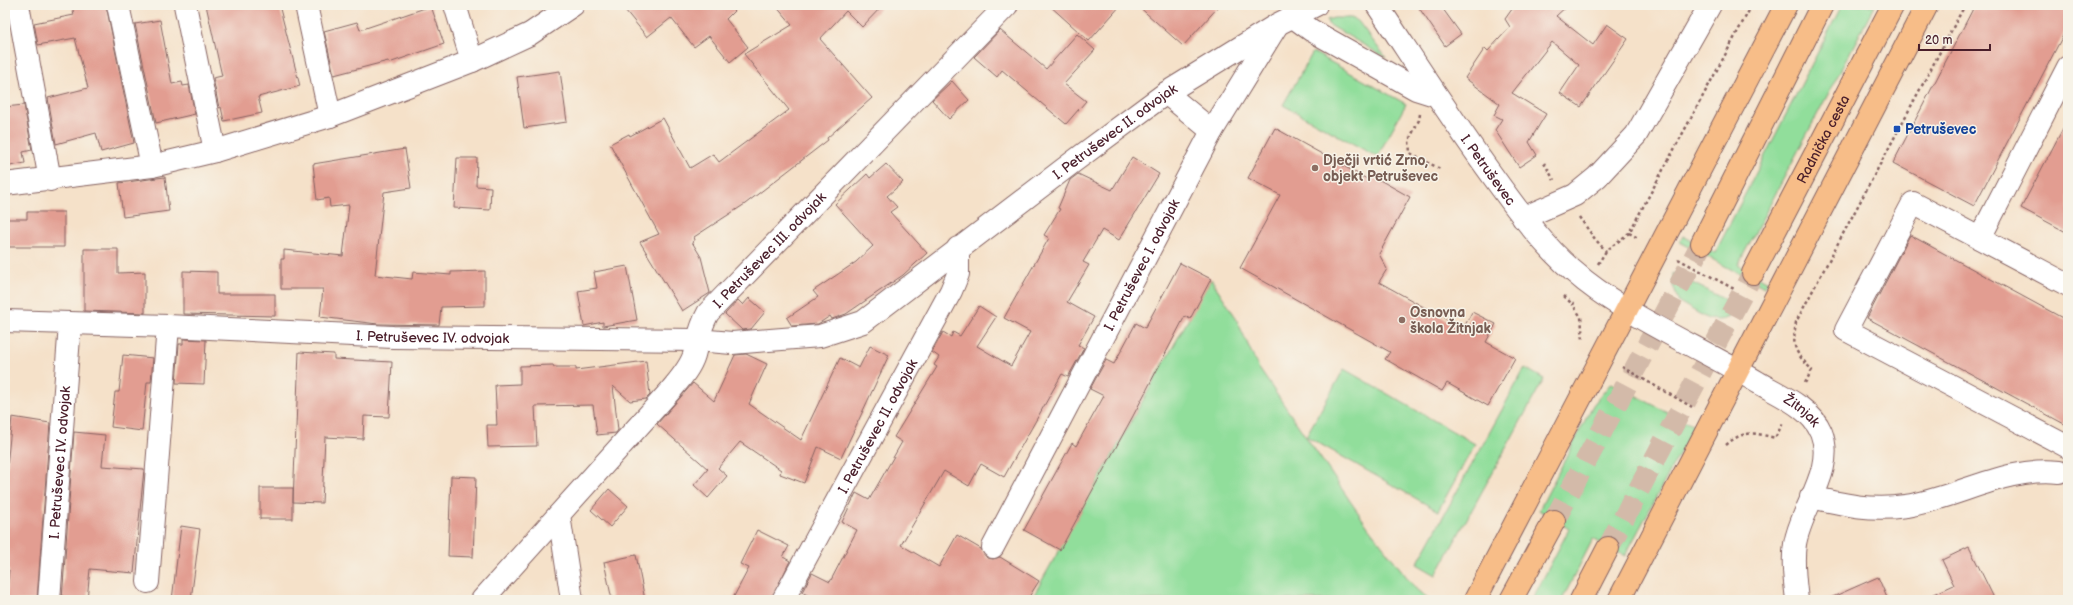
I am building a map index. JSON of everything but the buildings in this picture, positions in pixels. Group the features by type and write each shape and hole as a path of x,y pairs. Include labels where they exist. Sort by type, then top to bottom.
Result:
{"main road":[{"path":"1474,600 1786,5"},
{"path":"1702,243 1822,5"},
{"name":"Radnička cesta","path":"1753,273 1893,5"},
{"path":"1619,600 1927,5"},
{"path":"1511,600 1554,521"},
{"path":"1581,600 1608,548"}],"street":[{"path":"18,5 50,180"},
{"path":"118,5 152,166"},
{"path":"185,5 215,151"},
{"path":"306,5 330,116"},
{"path":"455,5 472,61"},
{"path":"5,184 50,180 152,166 215,151 330,116 472,61 530,34 572,5"},
{"name":"I. Petruševec III. odvojak","path":"482,600 671,390 686,371 694,356 700,327 708,313 1007,5"},
{"path":"1285,20 1316,5"},
{"name":"I. Petruševec","path":"1377,5 1428,102 1523,218 1560,259 1574,272 1627,310"},
{"path":"1523,218 1575,196 1597,177 1636,135 1710,5"},
{"path":"1285,20 1311,30 1416,89 1428,102"},
{"name":"I. Petruševec II. odvojak","path":"697,340 732,343 820,336 863,322 958,248 1166,93 1285,20"},
{"name":"I. Petruševec I. odvojak","path":"992,547 1212,131 1285,20"},
{"path":"1980,238 2068,67"},
{"path":"1166,93 1212,131"},
{"path":"2068,285 1913,203 1846,330 2068,447"},
{"name":"I. Petruševec II. odvojak","path":"783,600 951,291 958,274 958,248"},
{"name":"Žitnjak","path":"1627,310 1738,370 1793,403 1818,426 1824,444 1824,460 1795,544 1797,600"},
{"name":"I. Petruševec IV. odvojak","path":"5,321 168,326 393,337 697,340"},
{"name":"I. Petruševec IV. odvojak","path":"49,600 70,324"},
{"path":"148,582 168,326"},
{"path":"1810,497 1854,508 1878,509 1900,506 2024,472 2045,470 2059,472"},
{"path":"559,515 572,600"}],"path":[{"path":"1605,254 1629,233 1752,5"},
{"path":"1809,376 1812,370 1798,356 1793,342 1796,322 1965,5"},
{"path":"1428,102 1409,140 1410,153 1442,170"},
{"path":"1629,233 1637,237"},
{"path":"1674,257 1741,293"},
{"path":"1574,302 1573,305 1581,317 1584,332 1583,346"},
{"path":"1627,370 1695,409"},
{"path":"1731,433 1736,436 1753,432 1775,438 1778,432"}],"green space":[{"path":"1842,5 1875,5 1738,265 1768,282 1764,287 1680,242 1683,236 1715,253"},
{"path":"1334,18 1351,18 1358,21 1386,58 1328,24 1327,20"},
{"path":"1313,52 1406,104 1377,157 1283,105"},
{"path":"1673,273 1745,310 1719,320 1708,319 1679,302 1673,286"},
{"path":"1211,279 1235,316 1258,367 1368,527 1416,589 1429,600 1031,600"},
{"path":"1525,368 1544,379 1436,575 1417,564"},
{"path":"1344,369 1475,444 1438,511 1306,436"},
{"path":"1611,383 1694,426 1625,556 1593,539 1562,600 1532,600 1569,529 1539,510 1593,405"}],"tunnel":[{"path":"1554,521 1702,243"},
{"path":"1608,548 1753,273"}],"place":[{"name":"Petruševec","path":"1897,129"},
{"name":"Dječji vrtić Zrno, objekt Petruševec","path":"1315,168"},
{"name":"Osnovna škola Žitnjak","path":"1402,320"}]}
